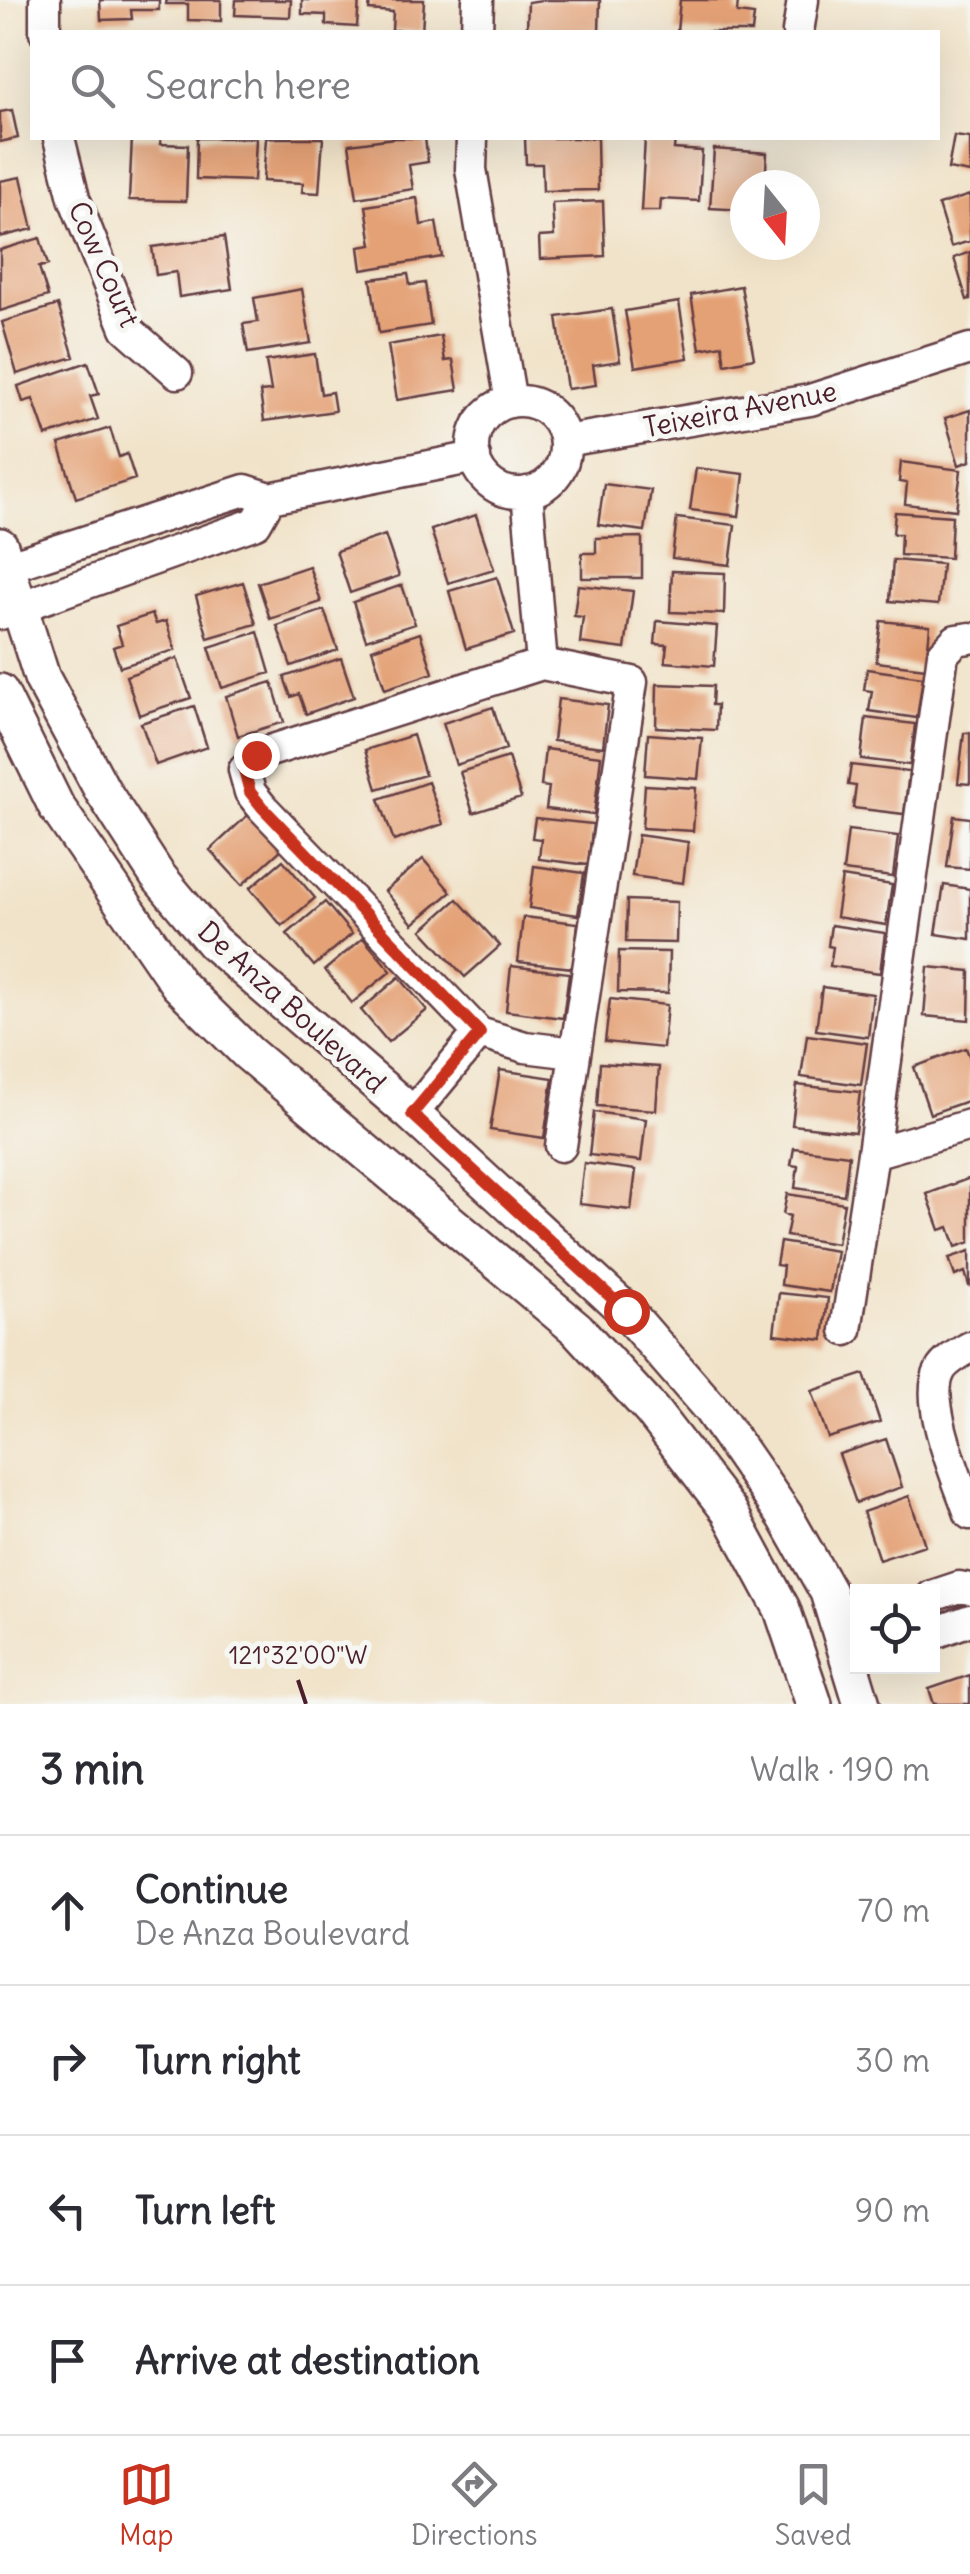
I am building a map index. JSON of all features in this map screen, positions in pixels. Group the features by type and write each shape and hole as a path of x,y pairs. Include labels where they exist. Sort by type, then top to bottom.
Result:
{"street":[{"path":"45,0 45,30"},
{"path":"477,30 478,0"},
{"path":"798,30 803,0"},
{"name":"Cow Court","path":"60,140 74,198 126,328 177,374"},
{"path":"472,140 471,169 511,402"},
{"name":"Teixeira Avenue","path":"565,441 810,400 970,350"},
{"path":"511,402 533,403 546,409 557,419 565,441 562,464 554,477 527,492 511,492 496,486 484,476 475,457 475,434 481,421 491,410 511,402"},
{"path":"2,561 245,490 270,498 475,457"},
{"path":"527,492 542,664"},
{"path":"10,611 256,522 270,498"},
{"name":"De Anza Boulevard","path":"2,561 10,611 42,678 102,790 157,874 213,942 412,1114 626,1311 712,1409 785,1516 850,1637"},
{"path":"846,1330 942,654 956,640 970,638"},
{"path":"562,1146 632,682 542,664 256,755 244,770 250,792 262,807 480,1033 525,1047 574,1054"},
{"name":"De Anza Boulevard","path":"0,692 56,806 178,984 248,1053 576,1329 652,1411 718,1493 782,1609 814,1704"},
{"path":"326,1118 412,1114 480,1033"},
{"path":"873,1154 970,1125"},
{"path":"970,1348 940,1371 935,1392 936,1410 970,1514"},
{"path":"940,1594 959,1588 970,1590"},
{"path":"782,1609 850,1640"},
{"path":"940,1631 970,1620"},
{"name":"De Anza Boulevard","path":"857,1674 862,1704"}],"building":[{"path":"100,0 159,0 159,10 131,10 132,19 101,20"},
{"path":"166,0 221,0 221,21 188,20 188,4 166,4"},
{"path":"236,0 291,0 290,17 235,15"},
{"path":"302,0 359,0 357,27 326,25 326,15 302,14"},
{"path":"370,0 424,0 422,30 392,30 393,12 369,10"},
{"path":"600,0 599,30 527,29 528,2"},
{"path":"680,0 738,0 737,13 754,15 752,30 677,30"},
{"path":"12,110 18,138 0,142 0,112"},
{"path":"954,136 970,138 970,173 948,169"},
{"path":"132,140 188,145 186,201 129,200"},
{"path":"197,140 256,140 254,181 196,179"},
{"path":"266,140 323,140 319,193 302,192 303,183 263,181"},
{"path":"425,140 428,162 409,165 413,189 357,198 349,144"},
{"path":"525,140 597,140 598,190 543,191 542,164 526,164"},
{"path":"645,140 675,140 674,149 702,151 699,201 661,199 660,211 641,211"},
{"path":"714,149 767,153 766,170 730,170 730,209 710,208"},
{"path":"21,177 33,229 0,237 0,181"},
{"path":"970,195 970,241 951,247 938,205"},
{"path":"417,198 421,225 436,222 442,257 362,270 359,247 372,245 366,206"},
{"path":"603,201 605,256 540,259 539,237 554,236 552,203"},
{"path":"224,237 232,289 179,297 176,272 156,275 152,247"},
{"path":"40,238 48,265 39,267 48,296 0,311 0,250"},
{"path":"970,252 970,299 967,300 954,258"},
{"path":"408,274 410,285 425,283 431,325 379,333 371,279"},
{"path":"741,286 754,358 725,364 722,345 700,349 691,295"},
{"path":"302,289 311,343 248,353 243,324 258,322 254,298"},
{"path":"679,302 688,358 635,367 625,311"},
{"path":"58,305 74,357 17,374 2,322"},
{"path":"612,309 620,361 593,365 596,385 567,389 557,317"},
{"path":"441,336 445,361 453,360 458,390 397,400 388,345"},
{"path":"315,354 321,394 332,392 335,411 264,421 260,392 271,391 266,361"},
{"path":"88,362 99,394 90,396 98,419 46,436 33,399 23,402 18,386"},
{"path":"970,410 970,461 959,465 945,418"},
{"path":"110,428 119,457 127,454 135,479 76,498 59,444"},
{"path":"901,462 961,470 956,510 905,504 907,483 899,482"},
{"path":"696,468 744,474 739,516 690,510"},
{"path":"604,484 651,490 645,531 598,525"},
{"path":"895,512 952,516 950,558 900,555 901,534 893,534"},
{"path":"476,515 494,569 448,583 431,530"},
{"path":"677,518 735,525 730,565 672,558"},
{"path":"385,535 399,576 350,593 336,551"},
{"path":"642,537 642,578 582,578 582,553 596,553 596,538"},
{"path":"893,560 942,564 938,605 890,601"},
{"path":"309,566 321,602 270,619 258,583"},
{"path":"672,571 725,573 724,614 670,612"},
{"path":"497,577 514,634 466,649 449,591"},
{"path":"243,582 256,624 208,638 196,596"},
{"path":"402,585 415,624 366,640 353,602"},
{"path":"578,585 633,591 625,649 580,643 583,617 574,616"},
{"path":"324,610 338,650 291,666 277,626"},
{"path":"152,614 156,624 166,621 175,650 120,667 113,647 122,644 116,626"},
{"path":"657,621 717,626 714,666 665,662 667,645 655,644"},
{"path":"881,621 930,626 926,668 876,662"},
{"path":"258,632 270,673 222,688 209,647"},
{"path":"420,633 433,673 385,689 372,649"},
{"path":"177,658 191,698 139,715 126,676"},
{"path":"341,658 354,697 306,714 299,694 291,697 284,677"},
{"path":"867,669 923,677 917,718 869,711 872,691 864,690"},
{"path":"272,682 284,722 238,736 226,696"},
{"path":"657,684 713,686 716,730 656,727"},
{"path":"558,699 608,705 603,747 553,741"},
{"path":"194,706 207,747 156,765 141,723"},
{"path":"493,707 506,749 456,765 443,723"},
{"path":"866,718 915,724 910,765 861,759"},
{"path":"964,733 970,733 970,784 958,783"},
{"path":"648,734 702,738 698,779 645,775"},
{"path":"413,735 425,775 377,789 365,750"},
{"path":"545,749 601,756 594,815 546,809 549,787 541,786"},
{"path":"508,757 521,798 473,813 460,772"},
{"path":"851,765 909,772 904,814 853,808 856,786 848,785"},
{"path":"428,782 443,824 394,841 379,799"},
{"path":"645,785 696,788 693,831 642,828"},
{"path":"250,813 283,848 242,885 210,850"},
{"path":"954,816 970,818 970,869 947,867"},
{"path":"535,818 593,824 588,865 539,859 541,839 532,838"},
{"path":"848,830 898,836 893,877 843,871"},
{"path":"638,835 688,842 683,883 632,876"},
{"path":"423,859 451,892 413,924 385,891"},
{"path":"283,860 315,898 282,926 250,888"},
{"path":"534,866 584,873 578,915 529,908"},
{"path":"842,877 892,885 886,925 836,917"},
{"path":"944,885 970,889 970,939 936,934"},
{"path":"457,899 500,946 465,977 422,930"},
{"path":"627,900 677,902 676,943 626,942"},
{"path":"325,902 352,934 314,966 287,934"},
{"path":"523,917 578,923 573,968 518,962"},
{"path":"831,925 885,933 880,973 830,966"},
{"path":"363,938 391,971 352,1003 325,970"},
{"path":"619,951 669,952 668,993 618,992"},
{"path":"511,966 569,973 563,1018 506,1011"},
{"path":"928,967 970,971 969,1020 924,1016"},
{"path":"399,977 427,1010 388,1042 361,1010"},
{"path":"822,987 873,994 868,1037 816,1030"},
{"path":"610,999 667,1005 663,1048 605,1042"},
{"path":"807,1035 867,1043 861,1085 801,1077"},
{"path":"966,1048 970,1058 970,1100 930,1114 914,1067"},
{"path":"600,1063 659,1067 656,1110 597,1106"},
{"path":"500,1070 553,1078 544,1138 490,1130"},
{"path":"797,1085 860,1092 855,1132 792,1125"},
{"path":"594,1112 646,1119 641,1161 589,1155"},
{"path":"794,1148 849,1155 844,1195 795,1188 798,1166 791,1165"},
{"path":"584,1163 636,1170 631,1210 579,1204"},
{"path":"970,1178 970,1242 956,1247 949,1227 940,1230 927,1194"},
{"path":"787,1194 844,1203 837,1244 786,1236 790,1216 783,1214"},
{"path":"780,1242 837,1251 830,1292 781,1285 783,1266 776,1265"},
{"path":"970,1251 969,1286 965,1272 955,1276 949,1258"},
{"path":"779,1293 828,1298 823,1340 774,1334"},
{"path":"864,1374 880,1422 828,1438 812,1391"},
{"path":"886,1439 902,1487 856,1503 839,1454"},
{"path":"909,1496 925,1545 879,1560 863,1512"},
{"path":"970,1675 970,1704 934,1704 929,1689"}],"route":[{"path":"256,755 244,770 250,792 262,807 480,1033 412,1114 626,1311"}]}
